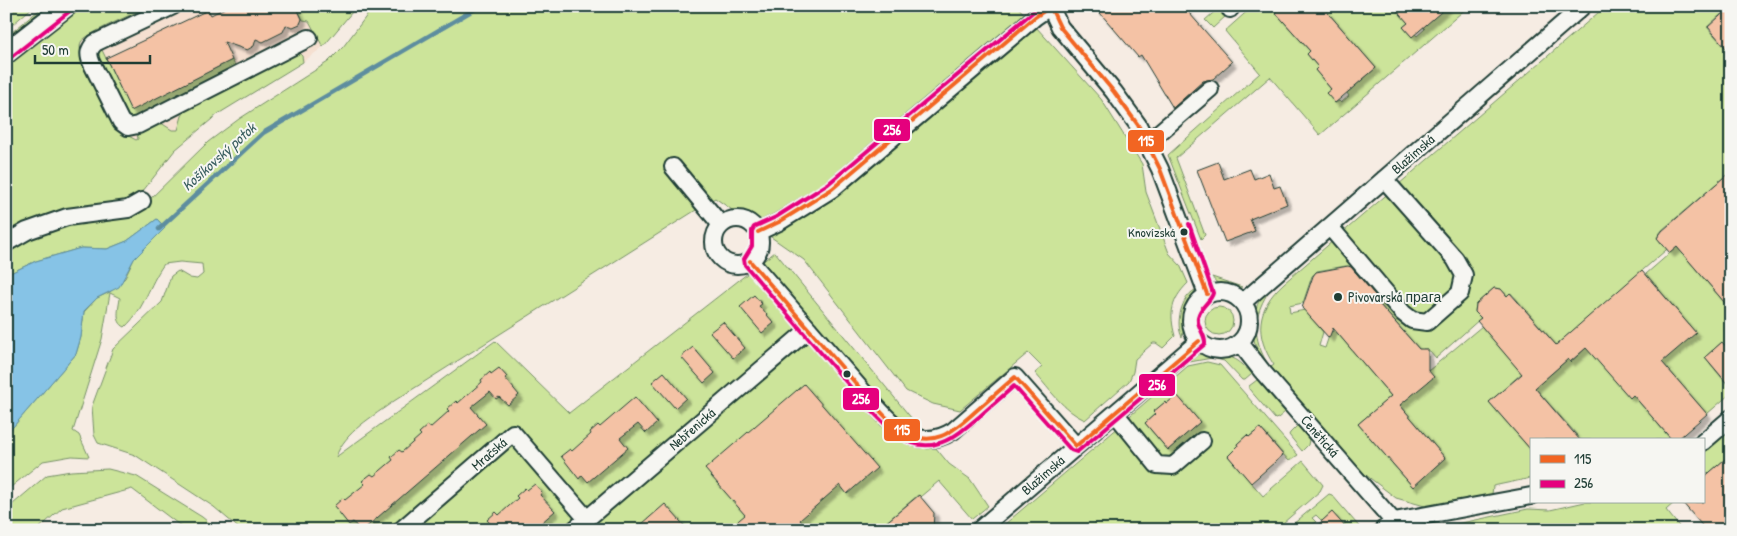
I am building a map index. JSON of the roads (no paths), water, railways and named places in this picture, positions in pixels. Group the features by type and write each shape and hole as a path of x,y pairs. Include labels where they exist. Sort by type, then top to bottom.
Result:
{"main road":[{"path":"6,53 66,6"}],"street":[{"path":"173,6 95,43 90,49 89,58 121,122 128,127 138,125 309,38"},
{"name":"Blažimská","path":"1243,302 1583,6"},
{"path":"758,232 779,222 832,189 1035,17 1050,7 1060,27 1114,92 1138,125 1160,169 1207,294"},
{"path":"1147,142 1210,89"},
{"path":"673,166 721,225"},
{"path":"1330,227 1403,313 1412,320 1427,322 1460,293 1464,275 1455,259 1384,179"},
{"path":"6,243 27,231 67,217 128,209 142,201"},
{"path":"732,219 750,223 758,232 760,244 755,256 750,261 738,265 732,264 721,258 714,248 717,230 721,225 732,219"},
{"path":"750,261 882,413 903,431 917,439 930,440 943,437 953,431 1015,377 1076,446"},
{"path":"1223,292 1232,294 1243,302 1250,320 1249,329 1240,343 1223,350 1214,350 1199,341 1192,329 1191,316 1197,303 1207,294 1223,292"},
{"name":"Nebřenická","path":"574,530 809,329"},
{"name":"Blažimská","path":"979,530 1199,341"},
{"name":"Čenětická","path":"1240,343 1393,527"},
{"path":"1115,414 1157,465 1173,466 1202,441"},
{"path":"1704,441 1731,418"},
{"name":"Mračská","path":"401,530 513,433 587,519"},
{"path":"1393,527 1530,496"}],"water":[{"path":"157,219 165,228 134,259 119,287 97,298 84,311 81,337 76,354 6,435 6,275 36,261 81,248 107,249 127,241"}],"waterway":[{"name":"Košíkovský potok","path":"159,229 263,133 480,6"}],"place":[{"name":"Knovízská","path":"1184,232"},
{"name":"Pivovarská прага","path":"1338,297"}]}
